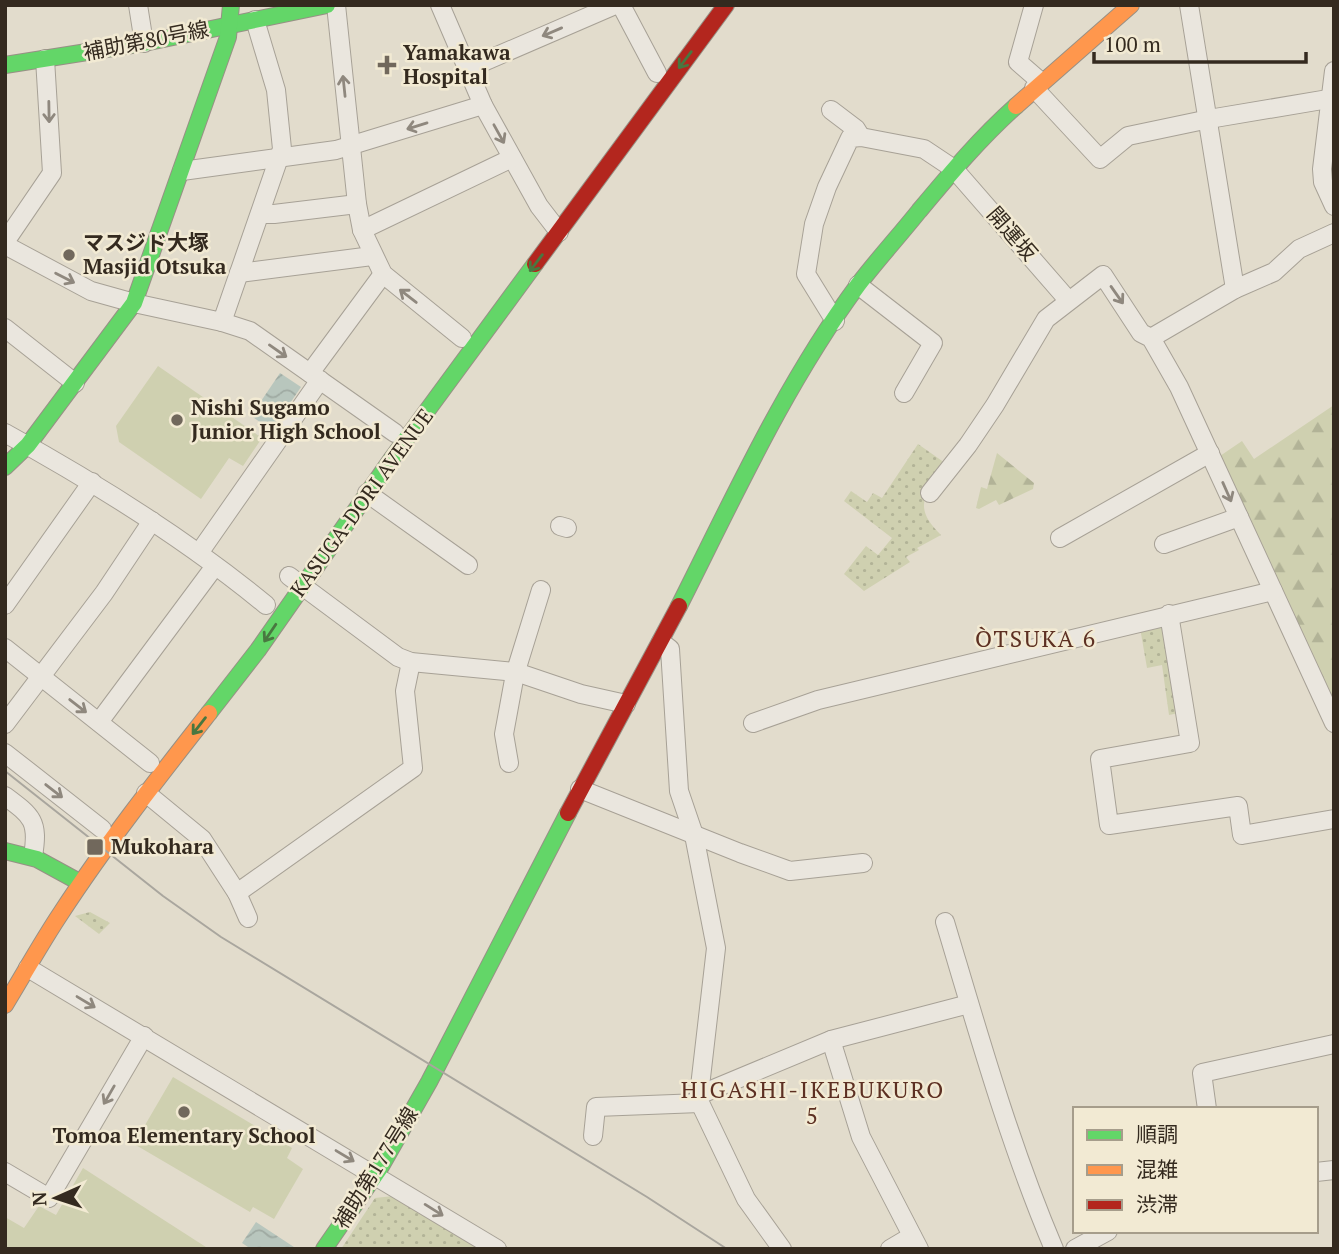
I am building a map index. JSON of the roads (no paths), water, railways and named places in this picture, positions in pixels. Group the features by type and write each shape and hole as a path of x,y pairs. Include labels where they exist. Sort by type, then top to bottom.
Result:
{"main road":[{"path":"5,467 28,445 134,303 230,25 231,5"},
{"name":"補助第80号線","path":"5,65 144,43 327,5"},
{"name":"KASUGA-DORI AVENUE","path":"5,1005 12,970 74,880 258,650 281,590 367,493 706,5"},
{"name":"KASUGA-DORI AVENUE","path":"318,537 462,338 554,226 726,5"},
{"name":"補助第177号線","path":"324,1249 376,1175 426,1087 580,789 661,642 804,367 859,285 990,129 1131,5"},
{"name":"KASUGA-DORI AVENUE","path":"74,880 102,829 154,758"},
{"path":"5,851 48,862 74,880"}],"street":[{"path":"138,5 144,43"},
{"path":"336,5 362,230 383,274 462,338"},
{"path":"440,5 483,105 539,206 554,226"},
{"path":"467,69 615,5"},
{"path":"621,5 657,73"},
{"path":"1034,5 1018,62 1100,159 1128,136 1209,119 1331,99"},
{"path":"1189,5 1235,289"},
{"path":"222,322 282,149 276,90 256,20"},
{"path":"46,60 52,173 5,244 91,291 250,331 395,433"},
{"path":"1334,71 1322,169 1324,182 1334,206"},
{"path":"181,171 351,146 483,105"},
{"path":"831,110 861,136 850,138 827,187 814,224 806,274 835,321"},
{"name":"開運坂","path":"861,136 924,149 954,169 1068,300"},
{"path":"362,230 512,158"},
{"path":"260,214 357,204"},
{"path":"1151,338 1235,289 1274,272 1299,249 1334,233"},
{"path":"239,273 373,256"},
{"path":"198,553 383,274"},
{"path":"930,493 995,405 1046,319 1103,275 1141,333 1151,338 1179,387 1334,723"},
{"path":"859,285 933,343 904,393"},
{"path":"5,328 75,383"},
{"path":"5,433 92,482 215,566 281,590 398,657 411,662 516,672 581,694 626,704"},
{"path":"1060,538 1210,453"},
{"path":"5,605 92,482"},
{"path":"367,493 468,565"},
{"path":"1164,544 1239,517"},
{"path":"5,724 104,593 152,521"},
{"path":"99,722 215,566"},
{"path":"509,764 504,734 516,672 541,590"},
{"path":"753,723 818,700 1273,591"},
{"path":"1169,614 1190,743 1100,759 1110,825 1238,806 1242,835 1334,819"},
{"path":"661,642 670,649 679,791 694,835 716,948 700,1099 746,1199 782,1249"},
{"path":"5,648 99,722 154,758"},
{"path":"237,892 413,768 405,691 411,662"},
{"path":"5,753 102,829"},
{"path":"580,789 790,871 863,863"},
{"path":"146,793 202,839 237,892 248,918"},
{"path":"5,796 29,814 35,824 33,856"},
{"path":"945,922 1026,1180 1054,1249"},
{"path":"12,970 144,1037 496,1249"},
{"path":"593,1136 596,1107 700,1099 831,1041 969,1004"},
{"path":"5,1172 49,1198 144,1037"},
{"path":"831,1041 861,1137 916,1243 890,1249"},
{"path":"1207,1107 1202,1073 1334,1044"},
{"path":"1075,1249 1104,1233"}],"water":[{"path":"280,373 301,387 272,430 251,416"},
{"path":"256,1222 297,1249 251,1249 242,1243"}],"tram line":[{"path":"5,771 163,896 221,937 647,1197 727,1249"}],"place":[{"name":"Yamakawa Hospital","path":"387,65"},
{"name":"マスジド大塚 Masjid Otsuka","path":"69,255"},
{"name":"Nishi Sugamo Junior High School","path":"177,420"},
{"name":"Mukohara","path":"95,847"},
{"name":"Tomoa Elementary School","path":"184,1112"}],"district":[{"name":"ÒTSUKA 6","path":"1036,639"},
{"name":"HIGASHI-IKEBUKURO 5","path":"813,1103"}]}
